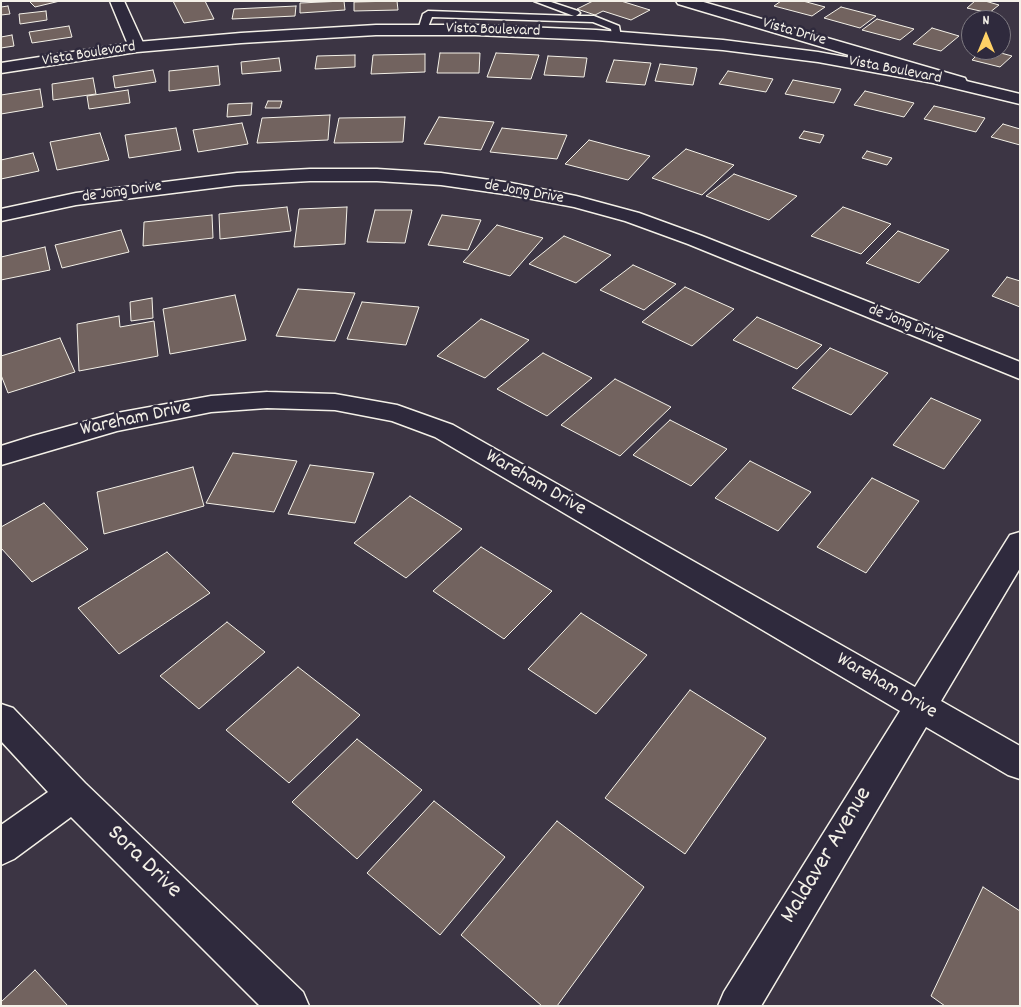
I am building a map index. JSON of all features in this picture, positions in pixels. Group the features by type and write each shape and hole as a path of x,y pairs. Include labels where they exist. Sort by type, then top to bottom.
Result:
{"street":[{"path":"117,1 137,47"},
{"name":"Vista Drive","path":"683,1 1020,99"},
{"name":"Vista Boulevard","path":"1,68 137,47 241,38 376,30 475,30 616,37 722,45 864,64 982,89"},
{"name":"de Jong Drive","path":"1,215 85,198 238,178 310,175 377,176 440,179 511,189 576,202 696,240 1020,371"},
{"name":"Wareham Drive","path":"1,456 34,444 117,422 211,404 267,400 335,402 397,414 444,431 1020,764"},
{"path":"919,706 1020,543"},
{"name":"Maldaver Avenue","path":"738,1006 919,706"},
{"name":"Sora Drive","path":"1,718 73,795 289,1006"},
{"path":"1,847 73,795"}],"lane":[{"path":"538,1 616,28 616,37"},
{"path":"423,30 428,14 594,19"}],"building":[{"path":"29,1 60,1 35,7"},
{"path":"173,1 205,1 214,19 184,23"},
{"path":"344,1 345,10 300,13 300,3"},
{"path":"397,1 398,10 354,11 354,2"},
{"path":"593,1 621,1 650,10 631,20 603,11 595,15 577,9"},
{"path":"781,1 803,1 825,7 812,16 774,6"},
{"path":"975,1 985,1 999,5 993,10 967,8"},
{"path":"8,6 10,14 1,15 1,7"},
{"path":"296,6 295,16 232,19 234,9"},
{"path":"841,7 876,16 860,28 824,18"},
{"path":"46,11 47,20 20,24 19,14"},
{"path":"877,19 914,29 900,40 862,30"},
{"path":"69,26 72,37 32,43 29,32"},
{"path":"932,28 959,36 941,51 913,44"},
{"path":"12,35 14,46 1,48 1,37"},
{"path":"440,53 480,53 479,73 437,73"},
{"path":"496,53 539,55 531,79 487,77"},
{"path":"425,54 425,72 371,74 373,55"},
{"path":"355,55 355,67 315,69 317,56"},
{"path":"548,56 587,58 584,77 544,75"},
{"path":"279,58 281,71 242,74 241,62"},
{"path":"614,60 651,63 645,85 606,82"},
{"path":"972,60 1008,60 1000,67"},
{"path":"660,64 697,68 693,85 655,81"},
{"path":"218,66 220,85 169,91 169,71"},
{"path":"153,70 156,82 115,88 113,76"},
{"path":"728,71 773,79 766,92 719,84"},
{"path":"93,78 96,94 53,100 52,84"},
{"path":"793,80 841,89 834,103 785,94"},
{"path":"40,89 43,107 1,114 1,95"},
{"path":"128,90 130,103 89,109 87,96"},
{"path":"865,91 914,103 904,117 854,105"},
{"path":"268,101 282,101 280,108 265,108"},
{"path":"252,103 251,115 227,117 228,104"},
{"path":"934,106 985,118 976,132 924,119"},
{"path":"330,115 328,140 257,143 262,118"},
{"path":"405,117 403,142 334,143 339,118"},
{"path":"439,117 494,122 481,150 424,144"},
{"path":"242,123 248,144 198,152 193,130"},
{"path":"1003,124 1020,129 1020,145 991,137"},
{"path":"176,128 181,150 129,158 125,135"},
{"path":"502,128 567,135 557,159 490,152"},
{"path":"804,131 824,135 820,143 799,138"},
{"path":"100,133 109,160 57,170 50,142"},
{"path":"589,140 650,156 628,180 565,164"},
{"path":"686,149 734,165 702,195 652,178"},
{"path":"867,151 892,158 887,165 862,158"},
{"path":"33,153 39,171 1,179 1,160"},
{"path":"734,174 797,196 769,220 706,196"},
{"path":"287,207 291,231 220,239 219,214"},
{"path":"347,207 345,244 294,247 299,209"},
{"path":"843,207 891,224 861,254 811,236"},
{"path":"375,210 412,210 405,243 367,242"},
{"path":"212,215 213,238 143,246 144,222"},
{"path":"442,215 481,220 468,250 428,245"},
{"path":"497,225 543,238 510,276 463,262"},
{"path":"121,230 129,252 62,268 55,245"},
{"path":"898,231 949,250 919,283 866,263"},
{"path":"564,236 611,255 576,283 529,264"},
{"path":"45,247 50,270 1,280 1,257"},
{"path":"633,265 676,284 644,310 600,290"},
{"path":"1007,277 1020,281 1020,307 992,296"},
{"path":"685,287 734,309 692,346 642,322"},
{"path":"298,289 355,293 335,341 276,336"},
{"path":"235,295 246,340 170,354 163,309"},
{"path":"152,298 153,318 131,321 130,302"},
{"path":"362,302 419,307 406,345 347,339"},
{"path":"119,316 120,327 154,321 158,356 79,371 77,324"},
{"path":"757,317 822,345 797,369 733,340"},
{"path":"481,319 529,340 485,378 437,356"},
{"path":"60,338 75,372 8,393 1,375 1,356"},
{"path":"830,348 888,373 851,415 792,388"},
{"path":"543,353 592,378 547,416 497,389"},
{"path":"615,379 671,407 620,456 561,425"},
{"path":"931,398 981,420 944,469 893,445"},
{"path":"670,420 727,449 691,486 633,455"},
{"path":"233,453 297,461 274,512 206,503"},
{"path":"750,461 811,492 778,531 715,498"},
{"path":"310,465 374,473 355,523 288,514"},
{"path":"193,467 204,506 104,534 97,492"},
{"path":"872,478 919,501 866,573 817,547"},
{"path":"410,496 462,529 406,578 354,543"},
{"path":"44,503 88,549 32,582 1,548 1,527"},
{"path":"481,547 552,591 504,639 433,591"},
{"path":"167,552 210,593 119,654 78,608"},
{"path":"581,613 647,655 596,714 528,669"},
{"path":"227,622 265,652 199,709 160,676"},
{"path":"298,667 360,715 289,783 226,730"},
{"path":"690,690 766,738 685,854 605,798"},
{"path":"357,739 422,790 357,859 292,802"},
{"path":"434,801 505,857 440,935 367,873"},
{"path":"557,821 644,887 557,1006 542,1006 461,935"},
{"path":"983,887 1020,911 1020,1006 945,1006 931,996"},
{"path":"35,970 68,1006 1,1006 1,1002"}]}
